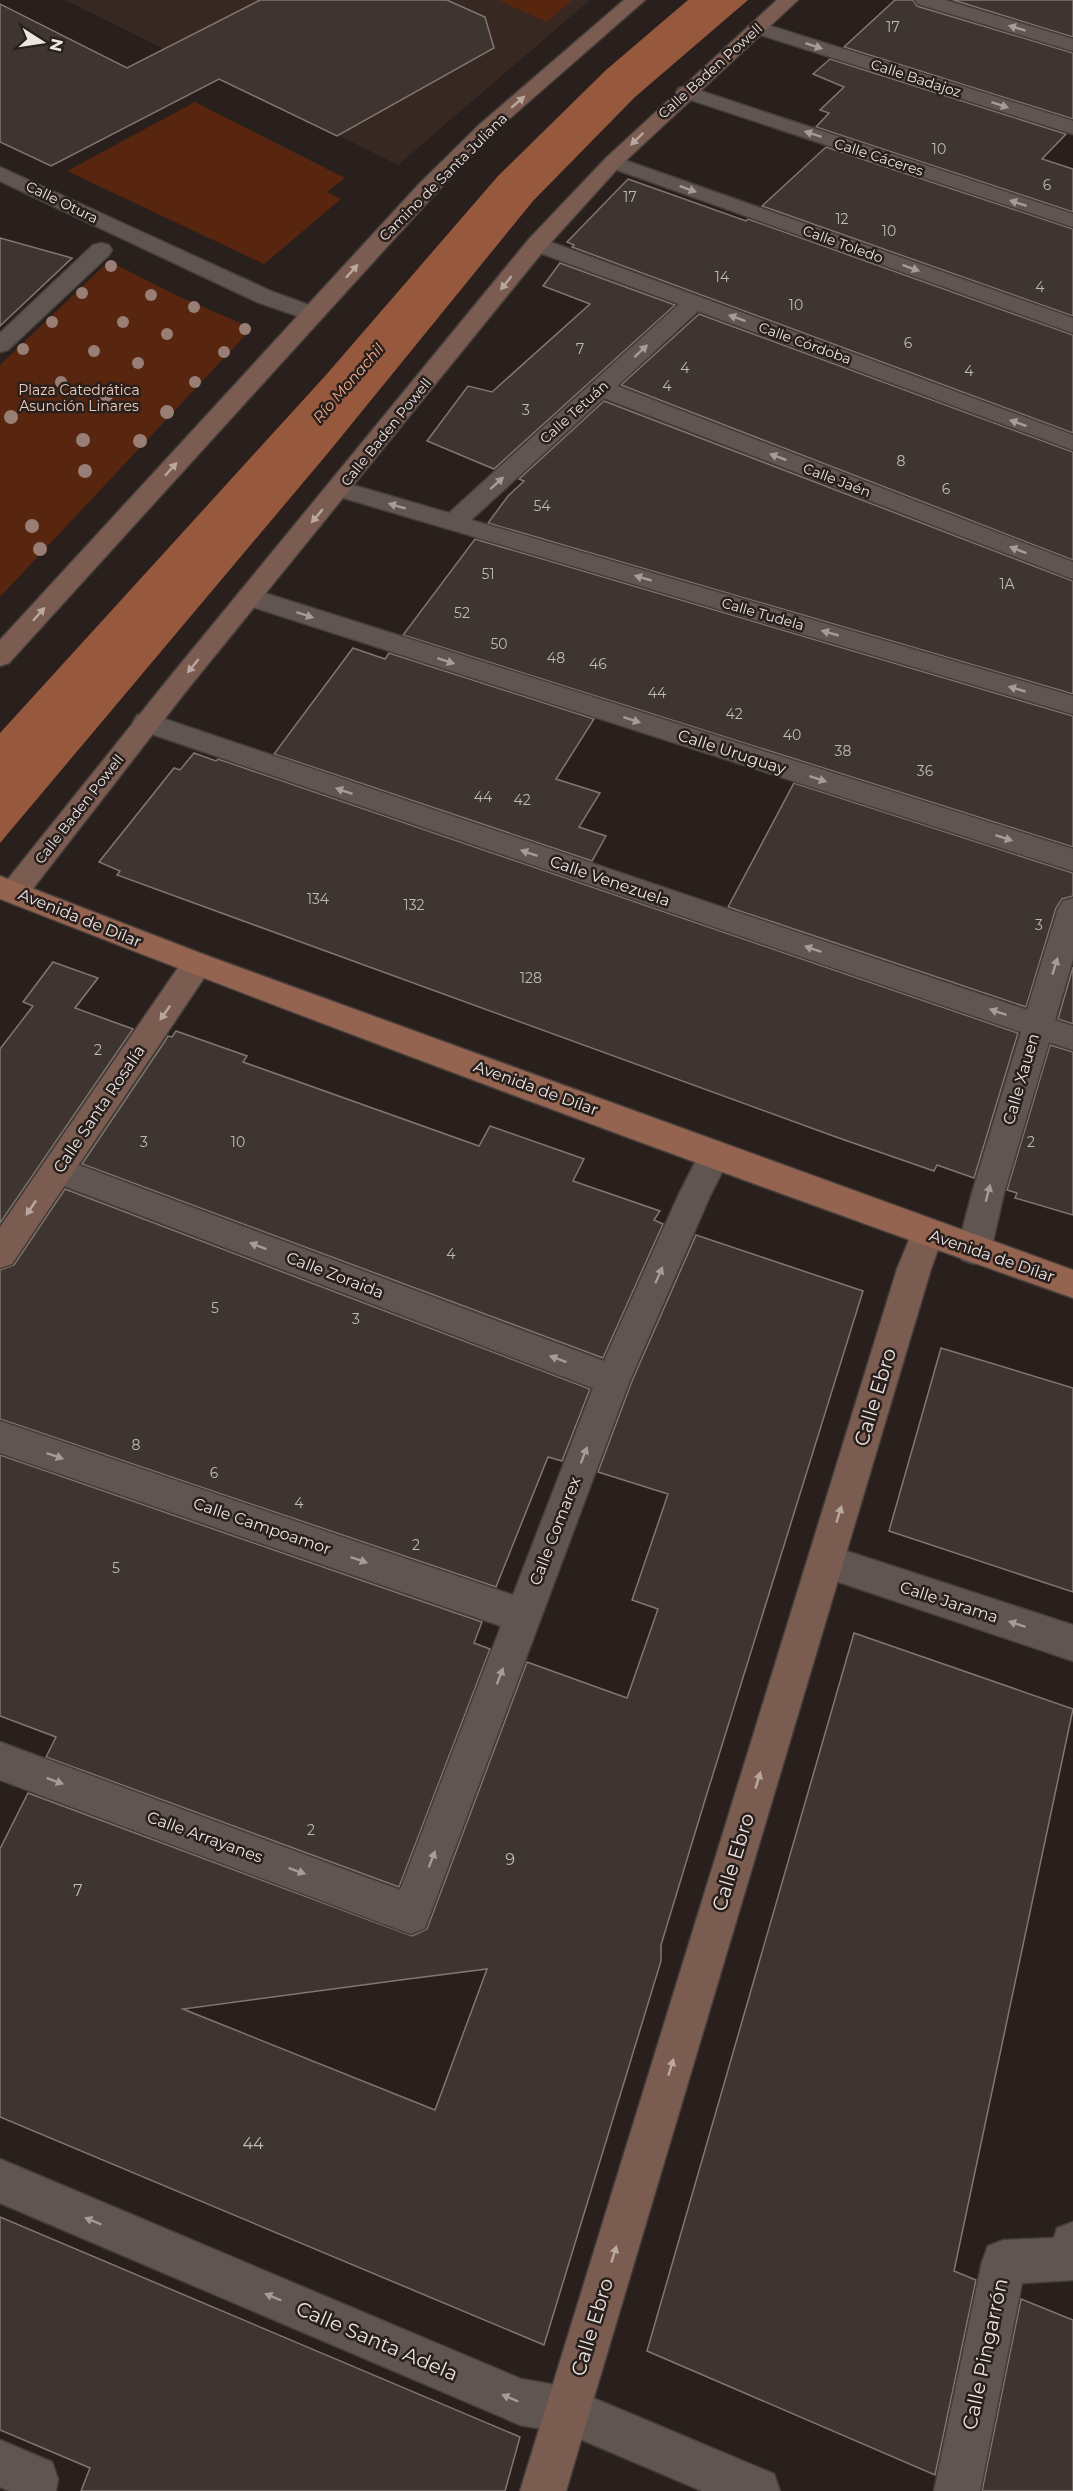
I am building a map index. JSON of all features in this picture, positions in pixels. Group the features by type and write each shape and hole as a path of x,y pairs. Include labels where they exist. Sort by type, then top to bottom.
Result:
{"main road":[{"name":"Camino de Santa Juliana","path":"312,314 427,189 486,129 635,0"},
{"name":"Calle Baden Powell","path":"7,890 339,489 537,244 613,162 788,0"},
{"path":"0,657 312,314"},
{"name":"Avenida de Dílar","path":"7,890 197,964 927,1233 1073,1284"},
{"name":"Calle Santa Rosalía","path":"0,1254 197,964"},
{"name":"Calle Ebro","path":"543,2491 914,1269 927,1233"}],"street":[{"path":"925,0 1073,45"},
{"name":"Calle Badajoz","path":"758,28 1073,128"},
{"name":"Calle Cáceres","path":"686,92 1073,221"},
{"name":"Calle Toledo","path":"613,162 1073,326"},
{"name":"Calle Otura","path":"0,173 266,297 312,314"},
{"name":"Calle Córdoba","path":"537,244 1073,443"},
{"path":"0,345 101,250"},
{"name":"Calle Tetuán","path":"454,522 695,302"},
{"name":"Calle Jaén","path":"601,388 1073,571"},
{"name":"Calle Tudela","path":"339,489 1073,705"},
{"name":"Calle Uruguay","path":"249,597 1073,860"},
{"name":"Calle Venezuela","path":"147,722 1073,1038"},
{"name":"Calle Xauen","path":"974,1250 1036,1026 1073,909"},
{"name":"Calle Comarex","path":"411,1914 613,1380 694,1196 715,1154"},
{"name":"Calle Zoraida","path":"57,1170 613,1380"},
{"name":"Calle Campoamor","path":"0,1437 523,1616"},
{"name":"Calle Jarama","path":"825,1561 1073,1643"},
{"name":"Calle Arrayanes","path":"0,1761 411,1914"},
{"name":"Calle Santa Adela","path":"0,2181 519,2402 567,2410 757,2491"},
{"name":"Calle Pingarrón","path":"957,2491 1004,2262 1072,2254"},
{"path":"0,2463 35,2479 33,2491"}],"shaded area":[{"path":"65,0 590,0 398,165"}],"green space":[{"path":"498,0 572,0 547,22"},
{"path":"195,102 345,178 327,192 341,199 264,264 67,171"},
{"name":"Plaza Catedrática Asunción Linares","path":"109,261 180,297 252,328 0,597 0,365"}],"water":[{"name":"Río Monachil","path":"688,0 748,0 635,97 533,201 328,453 0,843 0,733 326,375 498,176 606,70"}],"building":[{"path":"260,0 447,0 485,17 494,48 337,136 219,79 51,166 0,142 0,4 127,68"},
{"path":"895,0 913,0 917,6 1073,53 1073,119 844,47"},
{"path":"953,0 1073,0 1073,37"},
{"path":"830,59 1066,134 1042,159 1073,169 1073,212 816,127 829,113 820,110 844,87 813,74"},
{"path":"826,147 1073,229 1073,316 762,206"},
{"path":"628,179 746,221 748,219 1073,335 1073,433 572,247 574,245 567,242"},
{"path":"0,238 72,258 0,326"},
{"path":"560,263 675,305 494,469 427,441 468,386 492,392 590,304 543,286"},
{"path":"699,314 1073,452 1073,560 621,385"},
{"path":"604,401 1073,581 1073,694 488,523 508,496 524,481 519,479"},
{"path":"475,539 1073,716 1073,847 403,635"},
{"path":"353,648 385,659 389,653 594,719 556,779 600,793 579,827 606,836 592,861 274,754"},
{"path":"194,753 216,761 218,759 1018,1033 974,1178 937,1165 934,1171 836,1137 117,875 120,871 99,862 174,768 180,770"},
{"path":"794,783 1073,873 1073,896 1062,899 1056,908 1026,1007 728,907"},
{"path":"53,962 98,978 75,1008 133,1029 0,1223 0,1049 33,1006 23,1002"},
{"path":"1073,967 1073,1024 1058,1019"},
{"path":"176,1031 247,1056 243,1062 479,1146 490,1126 584,1159 573,1181 660,1211 654,1220 663,1224 603,1358 82,1164 168,1036 172,1037"},
{"path":"1050,1045 1073,1052 1073,1215 1015,1198 1017,1193 1007,1190"},
{"path":"65,1189 590,1389 562,1461 548,1457 496,1587 0,1419 0,1270 14,1265"},
{"path":"696,1235 863,1291 661,1945 661,1961 544,2345 0,2117 0,1849 28,1793 412,1936 427,1929 527,1662 627,1698 658,1609 632,1600 668,1494 598,1472 632,1381","holes":["487,1969 435,2110 183,2009"]},
{"path":"941,1348 1073,1388 1073,1592 889,1531"},
{"path":"0,1455 482,1622 474,1643 490,1649 399,1887 46,1757 56,1737 0,1716"},
{"path":"854,1633 1073,1709 954,2271 976,2280 935,2475 647,2351"},
{"path":"0,2217 520,2437 505,2491 81,2491 90,2468 0,2430"},
{"path":"1021,2299 1073,2320 1073,2491 982,2491"}]}
